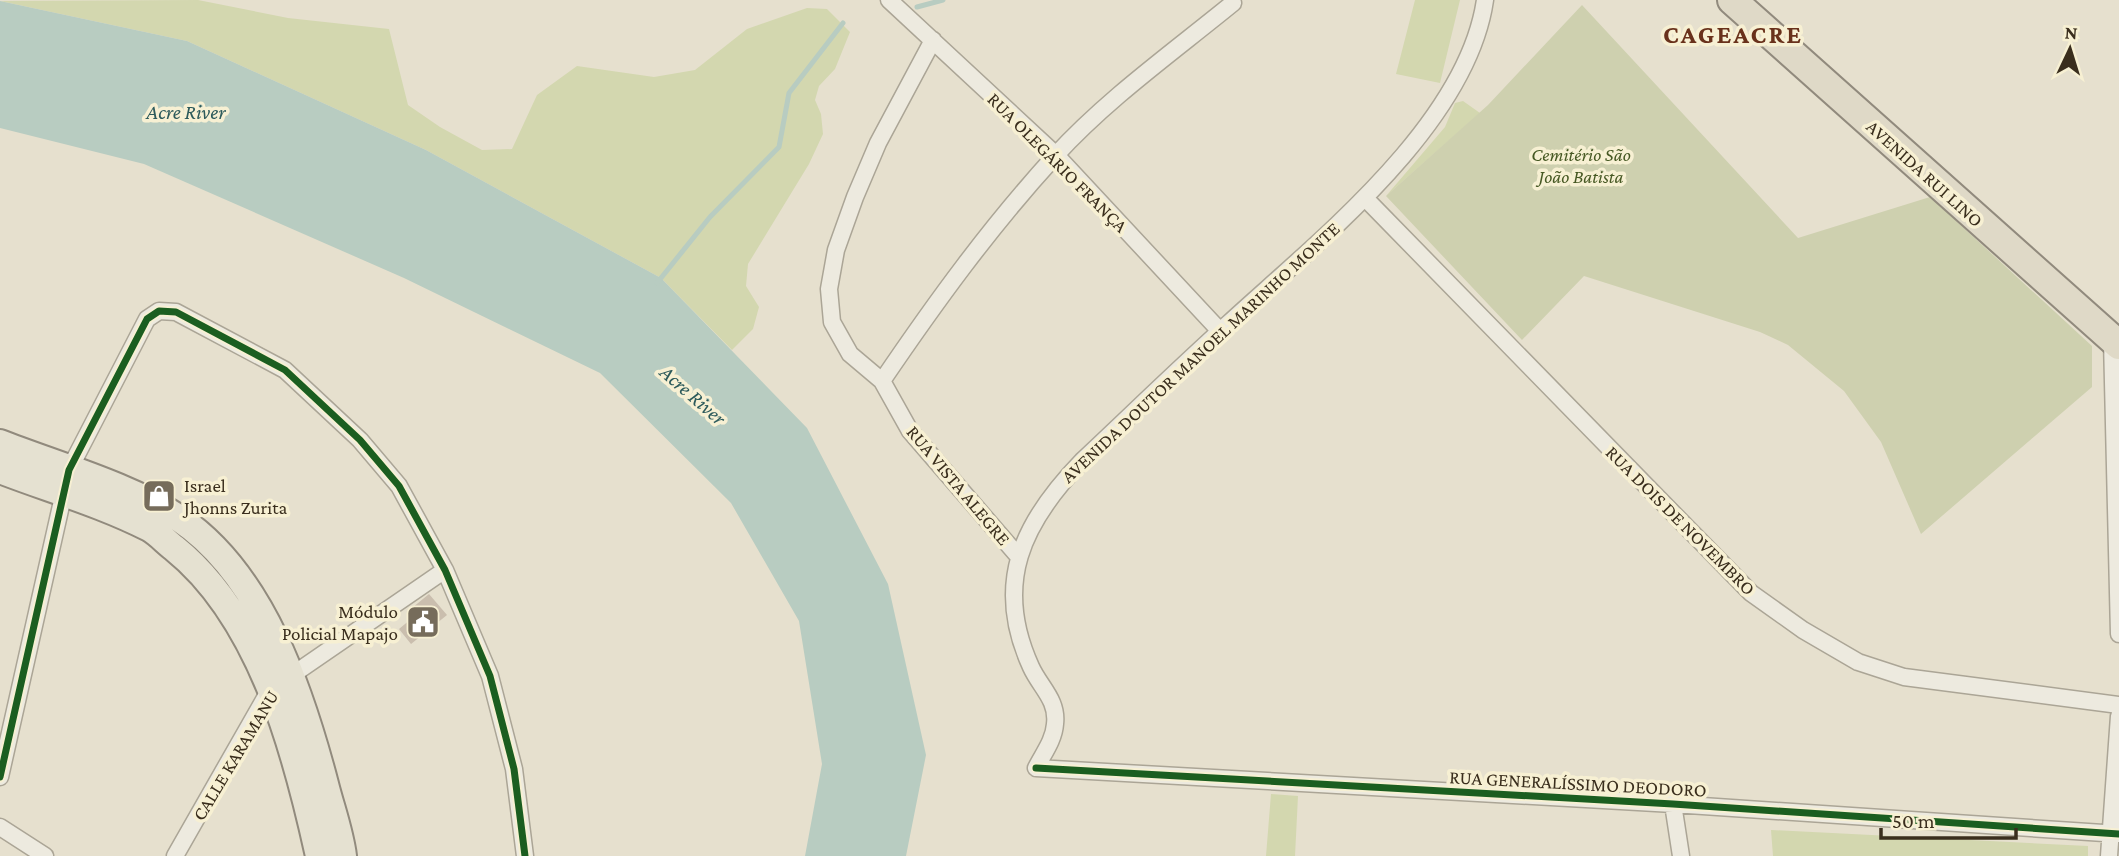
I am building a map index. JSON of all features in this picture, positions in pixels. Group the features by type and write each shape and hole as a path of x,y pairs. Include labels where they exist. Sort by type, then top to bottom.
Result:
{"highway":[{"name":"AVENIDA RUI LINO","path":"1732,0 2116,342"}],"main road":[{"path":"0,443 151,529 184,556 232,612 253,646 291,744 318,856"},
{"path":"0,470 143,499 182,520 216,552 246,590 293,673 343,856"}],"street":[{"name":"RUA OLEGÁRIO FRANÇA","path":"889,0 1056,155 1220,331"},
{"name":"AVENIDA DOUTOR MANOEL MARINHO MONTE","path":"1036,768 1052,739 1055,711 1051,695 1037,678 1018,638 1012,590 1027,532 1053,491 1220,331 1365,198 1436,113 1460,77 1485,0"},
{"path":"882,381 951,279 1056,155 1129,88 1233,3"},
{"name":"RUA VISTA ALEGRE","path":"933,40 878,143 836,250 829,289 832,322 850,354 882,381 910,430 1019,557"},
{"name":"RUA DOIS DE NOVEMBRO","path":"1365,198 1751,593 1803,630 1858,662 1904,677 2119,705"},
{"path":"0,777 66,483 146,319 159,311 176,312 285,370 360,440 399,486 445,570 490,676 514,769 525,856"},
{"path":"2116,342 2119,634"},
{"name":"CALLE KARAMANU","path":"175,856 269,691 445,570"},
{"path":"2109,856 2114,833 2119,716"},
{"name":"RUA GENERALÍSSIMO DEODORO","path":"1036,768 1673,804 2114,833"},
{"path":"1673,804 1681,856"},
{"path":"0,827 45,856"}],"green space":[{"path":"198,0 288,18 389,29 408,105 440,127 482,150 512,149 537,95 577,66 654,77 695,70 747,29 807,8 827,9 850,32 835,69 819,86 815,100 821,114 823,134 809,164 748,264 746,286 759,307 753,329 732,350 661,278 426,150 187,41 0,1"},
{"path":"1415,0 1460,0 1440,83 1396,74"},
{"name":"Cemitério São João Batista","path":"1582,5 1798,238 1930,197 2092,346 2092,387 1921,534 1881,442 1844,391 1788,345 1760,332 1584,276 1522,340 1386,196 1488,105"},
{"path":"1463,101 1480,113 1386,196 1445,127 1455,103"},
{"path":"1271,794 1298,796 1295,856 1266,856"},
{"path":"1771,830 2088,846 2088,856 1773,856"}],"water":[{"name":"Acre River","path":"0,1 187,41 426,150 661,278 807,428 888,584 926,755 906,856 805,856 822,764 799,621 731,503 600,373 404,278 144,164 0,128"}],"building":[{"name":"Módulo Policial Mapajo","path":"429,594 447,615 411,644 399,629 417,614 412,608"}],"waterway":[{"path":"917,7 943,0"},
{"path":"657,283 710,217 779,147 789,93 843,23"}],"cycle path":[{"path":"0,777 69,470 147,319 159,311 176,312 285,370 360,440 399,486 445,570 490,676 514,769 525,856"},
{"path":"1036,768 1673,804 2119,834"}],"place":[{"name":"Israel Jhonns Zurita","path":"159,496"},
{"name":"Módulo Policial Mapajo","path":"423,622"}],"district":[{"name":"CAGEACRE","path":"1733,34"}]}
